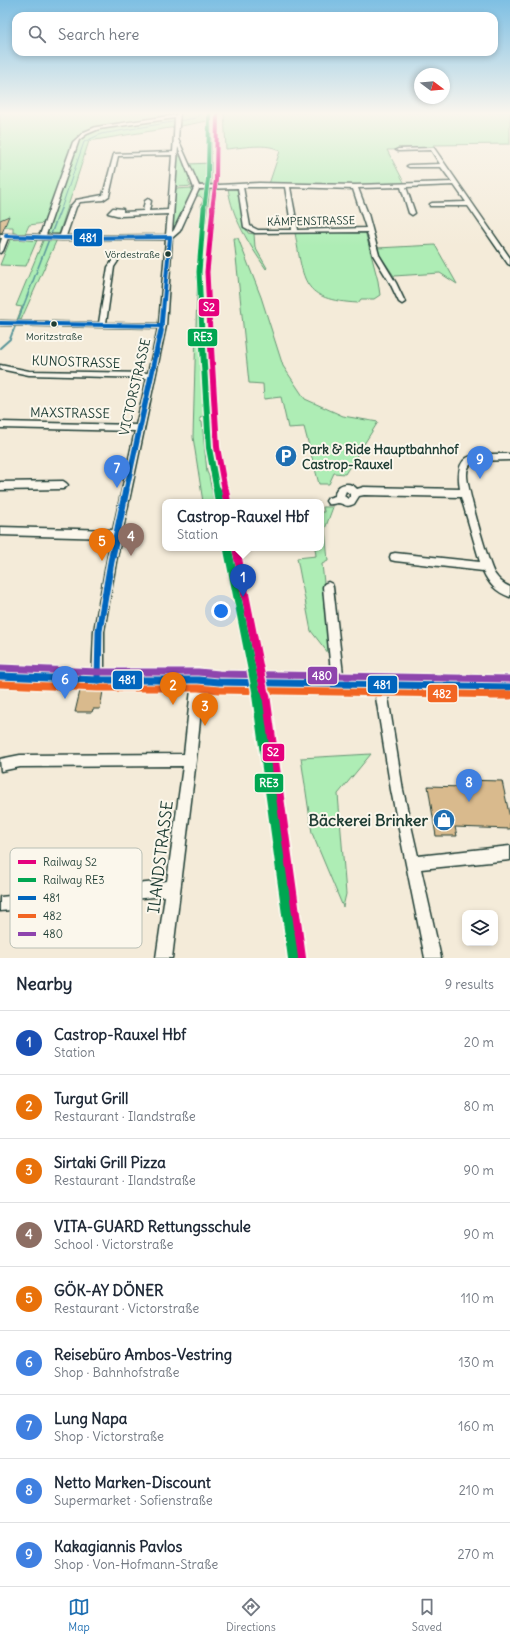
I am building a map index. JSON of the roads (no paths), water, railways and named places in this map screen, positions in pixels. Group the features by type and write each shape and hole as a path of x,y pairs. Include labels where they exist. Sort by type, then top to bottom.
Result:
{"main road":[{"path":"0,676 98,680 198,680 219,682 510,687"}],"street":[{"path":"42,237 70,157"},
{"path":"62,238 73,207 78,201 103,198 106,196 116,157"},
{"name":"VICTORSTRASSE","path":"98,680 99,630 116,534 162,326 170,237 175,157"},
{"name":"VICTORSTRASSE","path":"184,157 197,188"},
{"path":"437,157 510,263"},
{"path":"409,166 443,165"},
{"path":"0,251 3,236 62,238 170,237 177,231 197,188 240,186 355,187 456,183"},
{"path":"403,185 412,213"},
{"name":"KÄMPENSTRASSE","path":"240,186 246,223 248,227 257,232 369,230"},
{"path":"287,186 295,231"},
{"path":"355,187 360,199 376,255 393,283 402,302"},
{"path":"146,212 148,201"},
{"path":"432,205 469,204"},
{"path":"120,214 171,212"},
{"path":"102,326 111,267 115,261"},
{"path":"0,324 162,326"},
{"name":"KUNOSTRASSE","path":"0,367 29,373 152,376"},
{"name":"MAXSTRASSE","path":"0,425 139,428"},
{"path":"510,457 478,457 469,460 462,470 465,492 486,567 490,577 497,585 510,592"},
{"path":"0,486 63,485"},
{"path":"331,501 340,499 346,502 352,501 355,498 355,493 364,491 465,492"},
{"path":"0,531 116,534"},
{"path":"395,557 486,567"},
{"path":"328,587 338,683"},
{"name":"ILANDSTRASSE","path":"164,958 190,760 198,680"},
{"path":"380,685 397,790 432,958"},
{"path":"1,765 20,762 190,760"},
{"path":"413,863 510,853"},
{"path":"142,891 173,888"},
{"path":"0,904 10,903"}],"waterway":[{"path":"61,209 79,157"},
{"path":"18,320 61,208"},
{"path":"13,332 15,327"},
{"path":"0,348 10,339 13,331"}],"rail line":[{"name":"RE3","path":"208,157 208,179 201,235 199,272 209,448 218,499"},
{"name":"S2","path":"216,157 216,180 209,236 207,272 217,447 226,499"},
{"name":"RE3","path":"228,551 257,693 293,958"},
{"name":"S2","path":"237,551 265,692 301,958"}],"place":[{"name":"Vördestraße","path":"168,254"},
{"name":"Moritzstraße","path":"54,324"},
{"name":"Park & Ride Hauptbahnhof Castrop-Rauxel","path":"286,456"},
{"name":"Kakagiannis Pavlos","path":"480,479"},
{"name":"Lung Napa","path":"117,488"},
{"name":"VITA-GUARD Rettungsschule","path":"131,556"},
{"name":"GÖK-AY DÖNER","path":"102,561"},
{"name":"Castrop-Rauxel Hbf","path":"243,597"},
{"name":"Reisebüro Ambos-Vestring","path":"65,699"},
{"name":"Turgut Grill","path":"173,705"},
{"name":"Sirtaki Grill Pizza","path":"205,726"},
{"name":"Netto Marken-Discount","path":"469,802"},
{"name":"Bäckerei Brinker","path":"444,820"}]}
